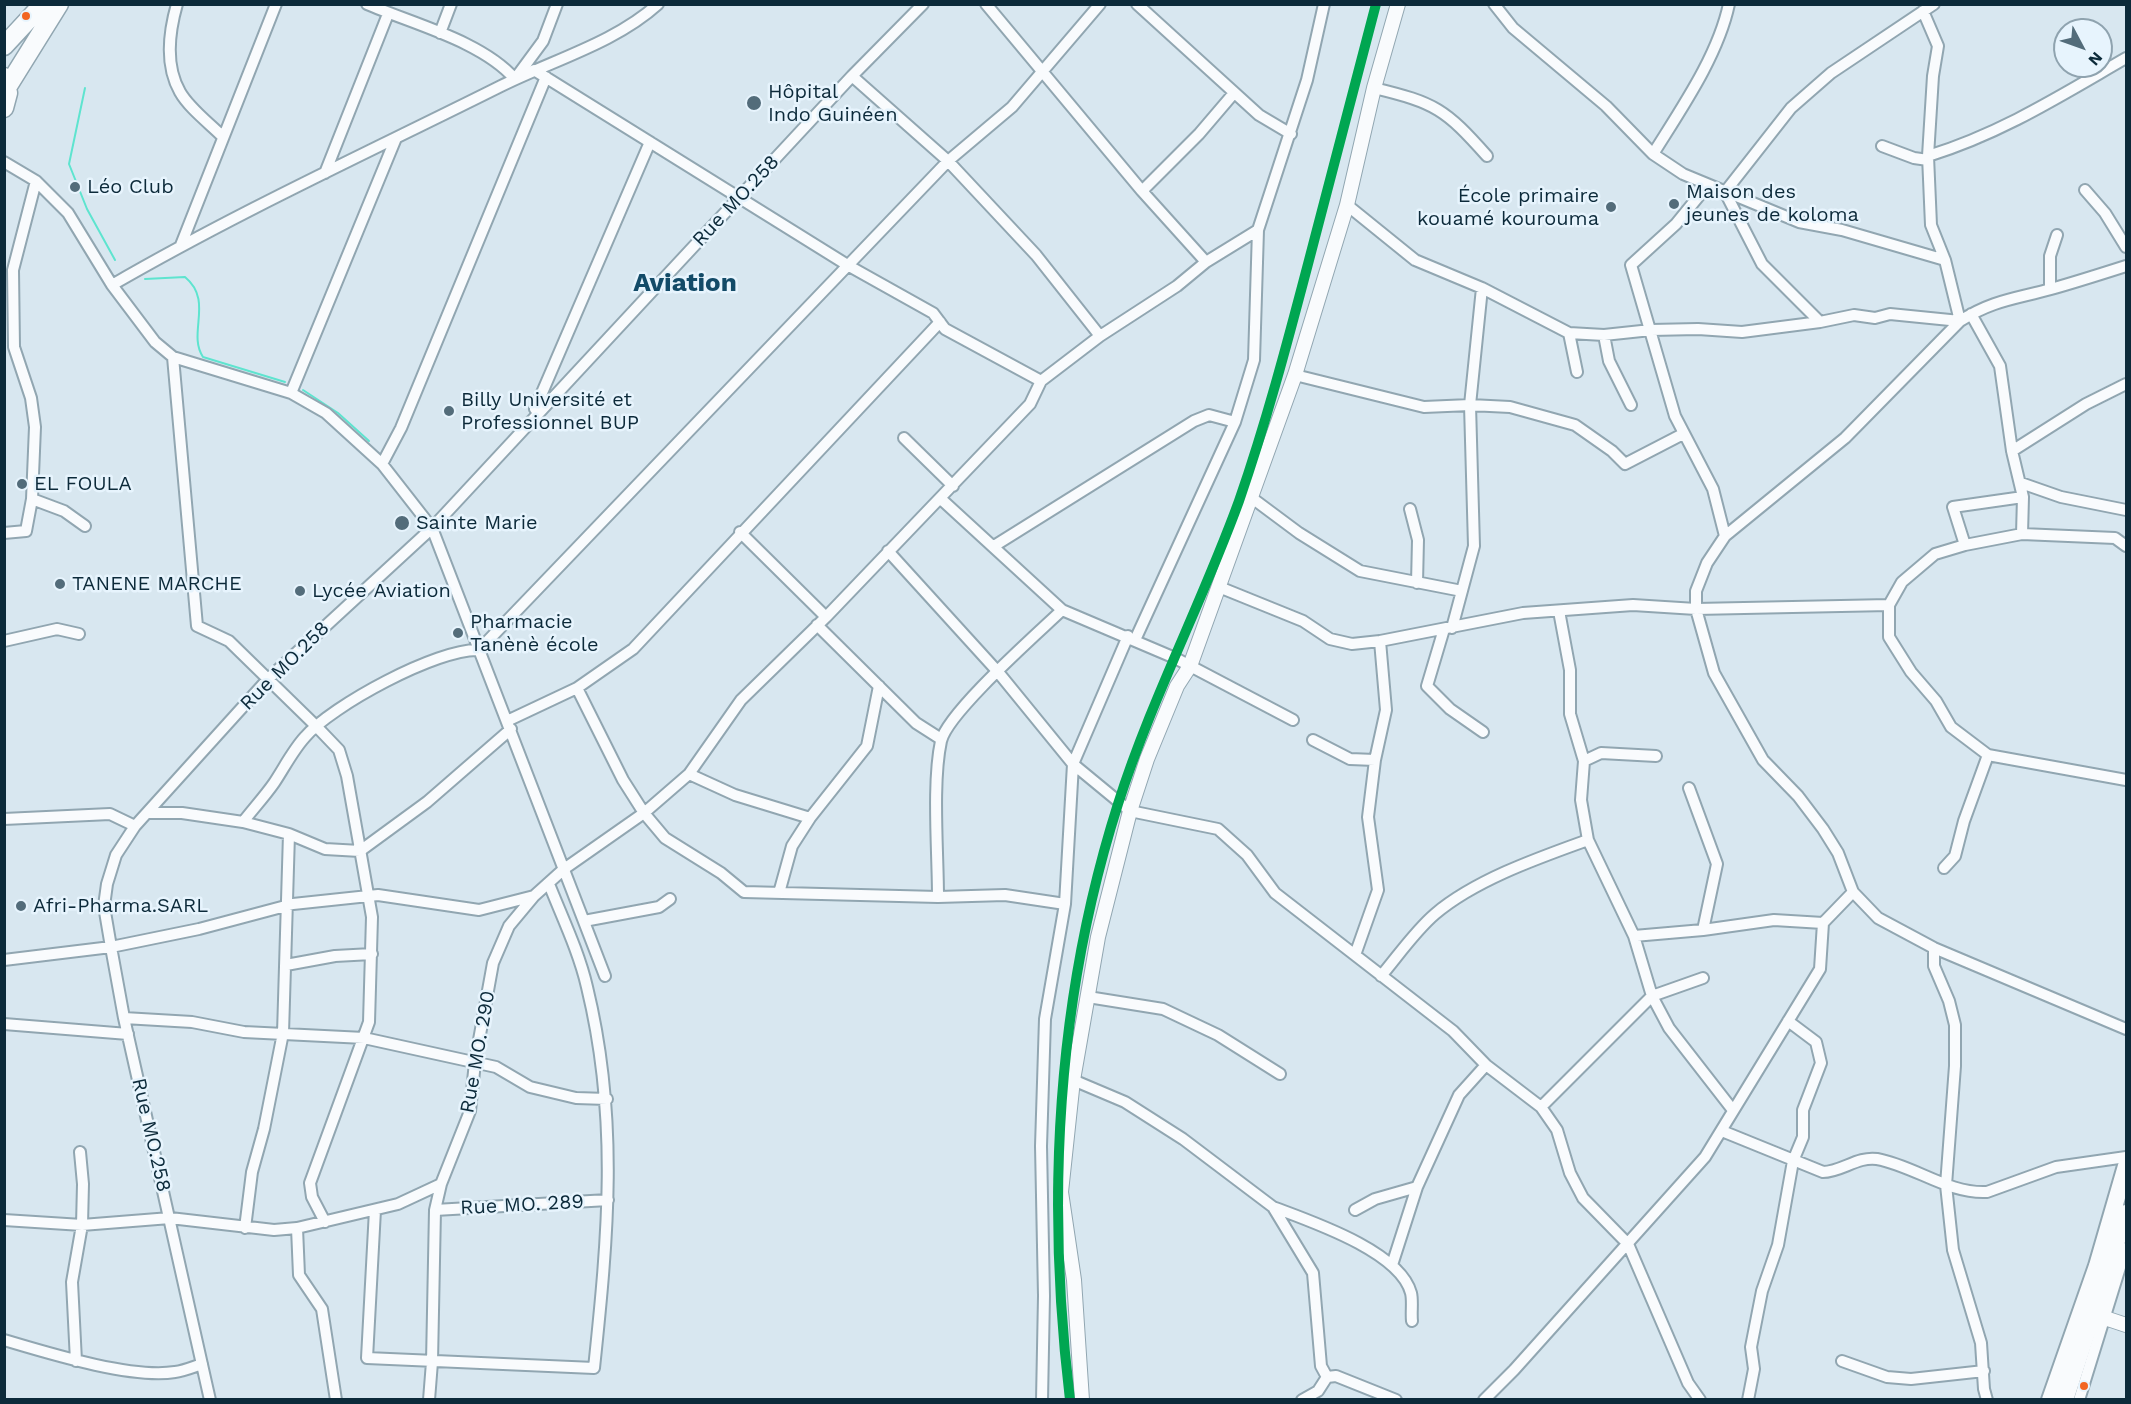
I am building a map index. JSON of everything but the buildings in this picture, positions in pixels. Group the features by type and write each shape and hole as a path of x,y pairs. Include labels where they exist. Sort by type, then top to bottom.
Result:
{"highway":[{"path":"4,46 43,4"},
{"path":"4,108 6,82 59,4"}],"main road":[{"path":"2050,1400 2097,1266 2127,1166"},
{"path":"2065,1400 2099,1316 2127,1213"}],"street":[{"path":"177,4 170,45 171,70 180,93 222,136"},
{"path":"181,245 222,136 276,4"},
{"path":"367,4 440,33 503,64 515,79"},
{"path":"440,33 452,4"},
{"path":"515,79 543,41 558,4"},
{"path":"112,285 181,245 325,173 515,79 636,24 658,4"},
{"name":"Rue MO.258","path":"210,1400 124,1018 111,947 104,906 107,884 116,855 135,826 268,679 432,528 531,418 740,198 852,76 923,4"},
{"path":"986,4 1040,72 1206,262"},
{"path":"243,822 273,785 304,737 339,709 409,669 468,650 479,650 948,161 1012,107 1100,4"},
{"path":"1137,4 1259,115 1291,134"},
{"path":"1042,1400 1044,1296 1041,1146 1046,1019 1065,904 1073,764 1235,422 1254,360 1258,230 1291,134 1324,4"},
{"path":"1082,1400 1074,1280 1061,1192 1073,1080 1098,937 1130,811 1147,759 1177,686 1190,666 1295,375 1347,205 1374,88 1398,4"},
{"path":"1494,4 1513,28 1606,106 1653,154 1707,186 1799,222 1842,230 1945,260"},
{"path":"1653,154 1693,90 1726,20 1729,4"},
{"path":"1725,192 1791,108 1831,73 1934,4"},
{"path":"1923,11 1938,46 1933,76 1928,158 1931,225 1945,260 1960,321"},
{"path":"325,173 388,14"},
{"path":"1882,146 1914,158 1928,158 2007,127 2127,58"},
{"path":"534,70 849,266 933,314 945,329 1041,381 1100,336 1177,286 1206,262 1258,230"},
{"path":"852,76 948,161 1036,255 1100,336"},
{"path":"381,464 401,428 546,77"},
{"path":"1374,88 1418,99 1440,109 1451,116 1487,156"},
{"path":"1142,191 1176,158 1234,93"},
{"path":"291,393 396,138"},
{"path":"531,418 650,142"},
{"path":"4,162 36,181 68,213 112,285 155,342 174,357 291,393 326,413 381,464 432,528 605,976"},
{"path":"4,533 26,531 32,499 35,427 31,398 14,347 13,270 36,181"},
{"path":"1707,186 1676,224 1632,262 1675,417 1713,489 1725,536"},
{"path":"2085,190 2105,213 2127,247"},
{"path":"1725,192 1762,264 1820,322"},
{"path":"1347,205 1415,260 1482,288 1569,333 1604,335 1651,330 1742,332 1820,322 1854,315 1875,318 1890,314 1960,321"},
{"path":"2050,289 2050,256 2057,235"},
{"path":"2127,266 2050,289 2012,297 1976,309 1960,321 1845,438 1725,536 1707,563 1696,591 1696,609 1714,673 1763,760 1798,796 1838,853 1853,892 1878,918 1934,948 2127,1029"},
{"path":"1482,288 1470,405 1474,546 1462,591 1427,686 1450,709 1483,732"},
{"path":"1971,314 2000,366 2012,451 2023,496 2022,534"},
{"path":"147,813 182,813 243,822 289,834 325,849 360,851 427,802 509,725 577,688 633,650 740,532 940,322"},
{"path":"1569,333 1577,372"},
{"path":"1604,335 1609,361 1631,405"},
{"path":"174,357 197,626 228,641 316,726 343,758 369,896 372,954 369,1022 310,1183 312,1197 325,1222"},
{"path":"1295,375 1424,407 1470,405 1510,407 1575,425 1612,451 1625,464 1683,434"},
{"name":"Rue MO. 290","path":"429,1400 435,1210 441,1184 470,1112 475,1062 493,963 509,926 534,896 564,869 644,813 689,774 741,700 941,499 1030,404 1041,381"},
{"path":"2012,451 2086,404 2127,384"},
{"path":"994,546 1194,421 1209,415 1235,422"},
{"path":"904,438 953,486"},
{"path":"2021,483 2061,497 2127,510"},
{"path":"1965,545 1953,507 2023,496"},
{"path":"1252,498 1299,532 1360,571 1462,591"},
{"path":"32,499 63,511 85,526"},
{"path":"941,499 1062,610 1131,638 1190,666 1293,720"},
{"path":"1410,509 1418,540 1417,583"},
{"path":"740,532 826,617"},
{"path":"2127,546 2115,538 2022,534 1965,545 1935,554 1902,582 1889,605 1889,637 1911,672 1936,701 1951,727 1988,755 2127,780"},
{"path":"888,551 998,672 1073,764 1130,811 1218,829 1247,855 1275,893 1453,1031 1486,1065 1541,1107 1557,1130 1570,1173 1583,1198 1628,1244 1688,1383 1700,1400"},
{"path":"1219,587 1303,621 1330,639 1352,644 1380,641 1523,613 1633,605 1696,609 1889,605"},
{"path":"938,897 938,775 941,739 964,707 1062,610"},
{"path":"1559,611 1570,670 1570,714 1584,761 1581,800 1588,840 1634,936 1652,996 1669,1028 1732,1109"},
{"path":"817,625 916,723 941,739"},
{"path":"4,641 57,629 79,634"},
{"path":"1354,955 1378,890 1368,817 1375,760 1386,710 1380,641"},
{"path":"778,893 792,846 810,818 867,746 879,686"},
{"path":"577,688 623,780 644,813 665,838 721,873 744,892 938,897 1005,895 1065,904"},
{"path":"1313,740 1350,759 1375,760"},
{"path":"1584,761 1601,753 1656,756"},
{"path":"1944,868 1955,856 1964,821 1988,755"},
{"path":"689,774 735,795 810,818"},
{"path":"1689,788 1717,864 1703,930"},
{"path":"4,819 110,814 135,826"},
{"path":"245,1228 252,1172 264,1129 283,1033 289,834"},
{"path":"1381,976 1433,915 1454,899 1539,858 1588,840"},
{"path":"375,1210 367,1358 594,1368 608,1200 607,1099 587,985 549,884"},
{"path":"1484,1400 1705,1157 1722,1131 1732,1109 1820,969 1823,923 1853,892"},
{"path":"4,960 111,947 199,929 288,905 369,896 479,910 534,896"},
{"path":"584,921 659,907 670,899"},
{"path":"1634,936 1703,930 1774,920 1823,923"},
{"path":"1934,948 1934,966 1949,1001 1955,1025 1955,1066 1946,1185 1953,1250 1981,1343 1984,1389 1987,1400"},
{"path":"286,965 335,956 372,954"},
{"path":"1541,1107 1652,996 1703,978"},
{"path":"1088,997 1163,1009 1218,1035 1280,1074"},
{"path":"124,1018 192,1022 244,1032 364,1038 496,1067 530,1087 576,1098 607,1099"},
{"path":"1748,1400 1754,1369 1751,1347 1762,1291 1779,1245 1793,1161 1803,1137 1803,1110 1821,1063 1816,1042 1788,1021"},
{"path":"4,1024 128,1034"},
{"path":"1392,1265 1417,1187 1459,1095 1486,1065"},
{"path":"1073,1080 1125,1102 1183,1139 1273,1207 1344,1234 1392,1265 1411,1292 1412,1321"},
{"path":"1722,1131 1823,1172 1832,1172 1873,1158 1904,1166 1946,1185 1976,1192 1988,1192 2056,1167 2127,1157"},
{"path":"76,1361 72,1282 82,1225 83,1184 80,1152"},
{"path":"4,1220 82,1225 170,1218 245,1228 297,1228 398,1204 441,1184"},
{"path":"1355,1210 1375,1199 1417,1187"},
{"name":"Rue MO. 289","path":"435,1210 608,1200"},
{"path":"1273,1207 1313,1273 1321,1366 1327,1377"},
{"path":"297,1228 299,1275 322,1309 336,1400"},
{"path":"2079,1400 2099,1316 2127,1248"},
{"path":"2099,1316 2127,1325"},
{"path":"4,1340 76,1361 140,1371 173,1372 202,1364"},
{"path":"1842,1360 1887,1377 1911,1379 1984,1371"},
{"path":"1327,1377 1336,1376 1395,1400"},
{"path":"1302,1400 1318,1391 1327,1377"}],"waterway":[{"path":"85,88 69,164 87,209 115,260"},
{"path":"145,279 185,277 193,286 198,296 198,338 203,357 285,382"},
{"path":"303,390 338,413 369,441"}],"transit line":[{"path":"1070,1400 1059,1250 1062,1099 1081,950 1097,877 1131,765 1225,539 1249,472 1292,324 1376,4"}],"place":[{"name":"Hôpital Indo Guinéen","path":"754,103"},
{"name":"Léo Club","path":"75,187"},
{"name":"Maison des jeunes de koloma","path":"1674,204"},
{"name":"École primaire kouamé kourouma","path":"1611,207"},
{"name":"Billy Université et Professionnel BUP","path":"449,411"},
{"name":"EL FOULA","path":"22,484"},
{"name":"Sainte Marie","path":"402,523"},
{"name":"TANENE MARCHE","path":"60,584"},
{"name":"Lycée Aviation","path":"300,591"},
{"name":"Pharmacie Tanènè école","path":"458,633"},
{"name":"Afri-Pharma.SARL","path":"21,906"}],"district":[{"name":"Aviation","path":"685,283"}]}
